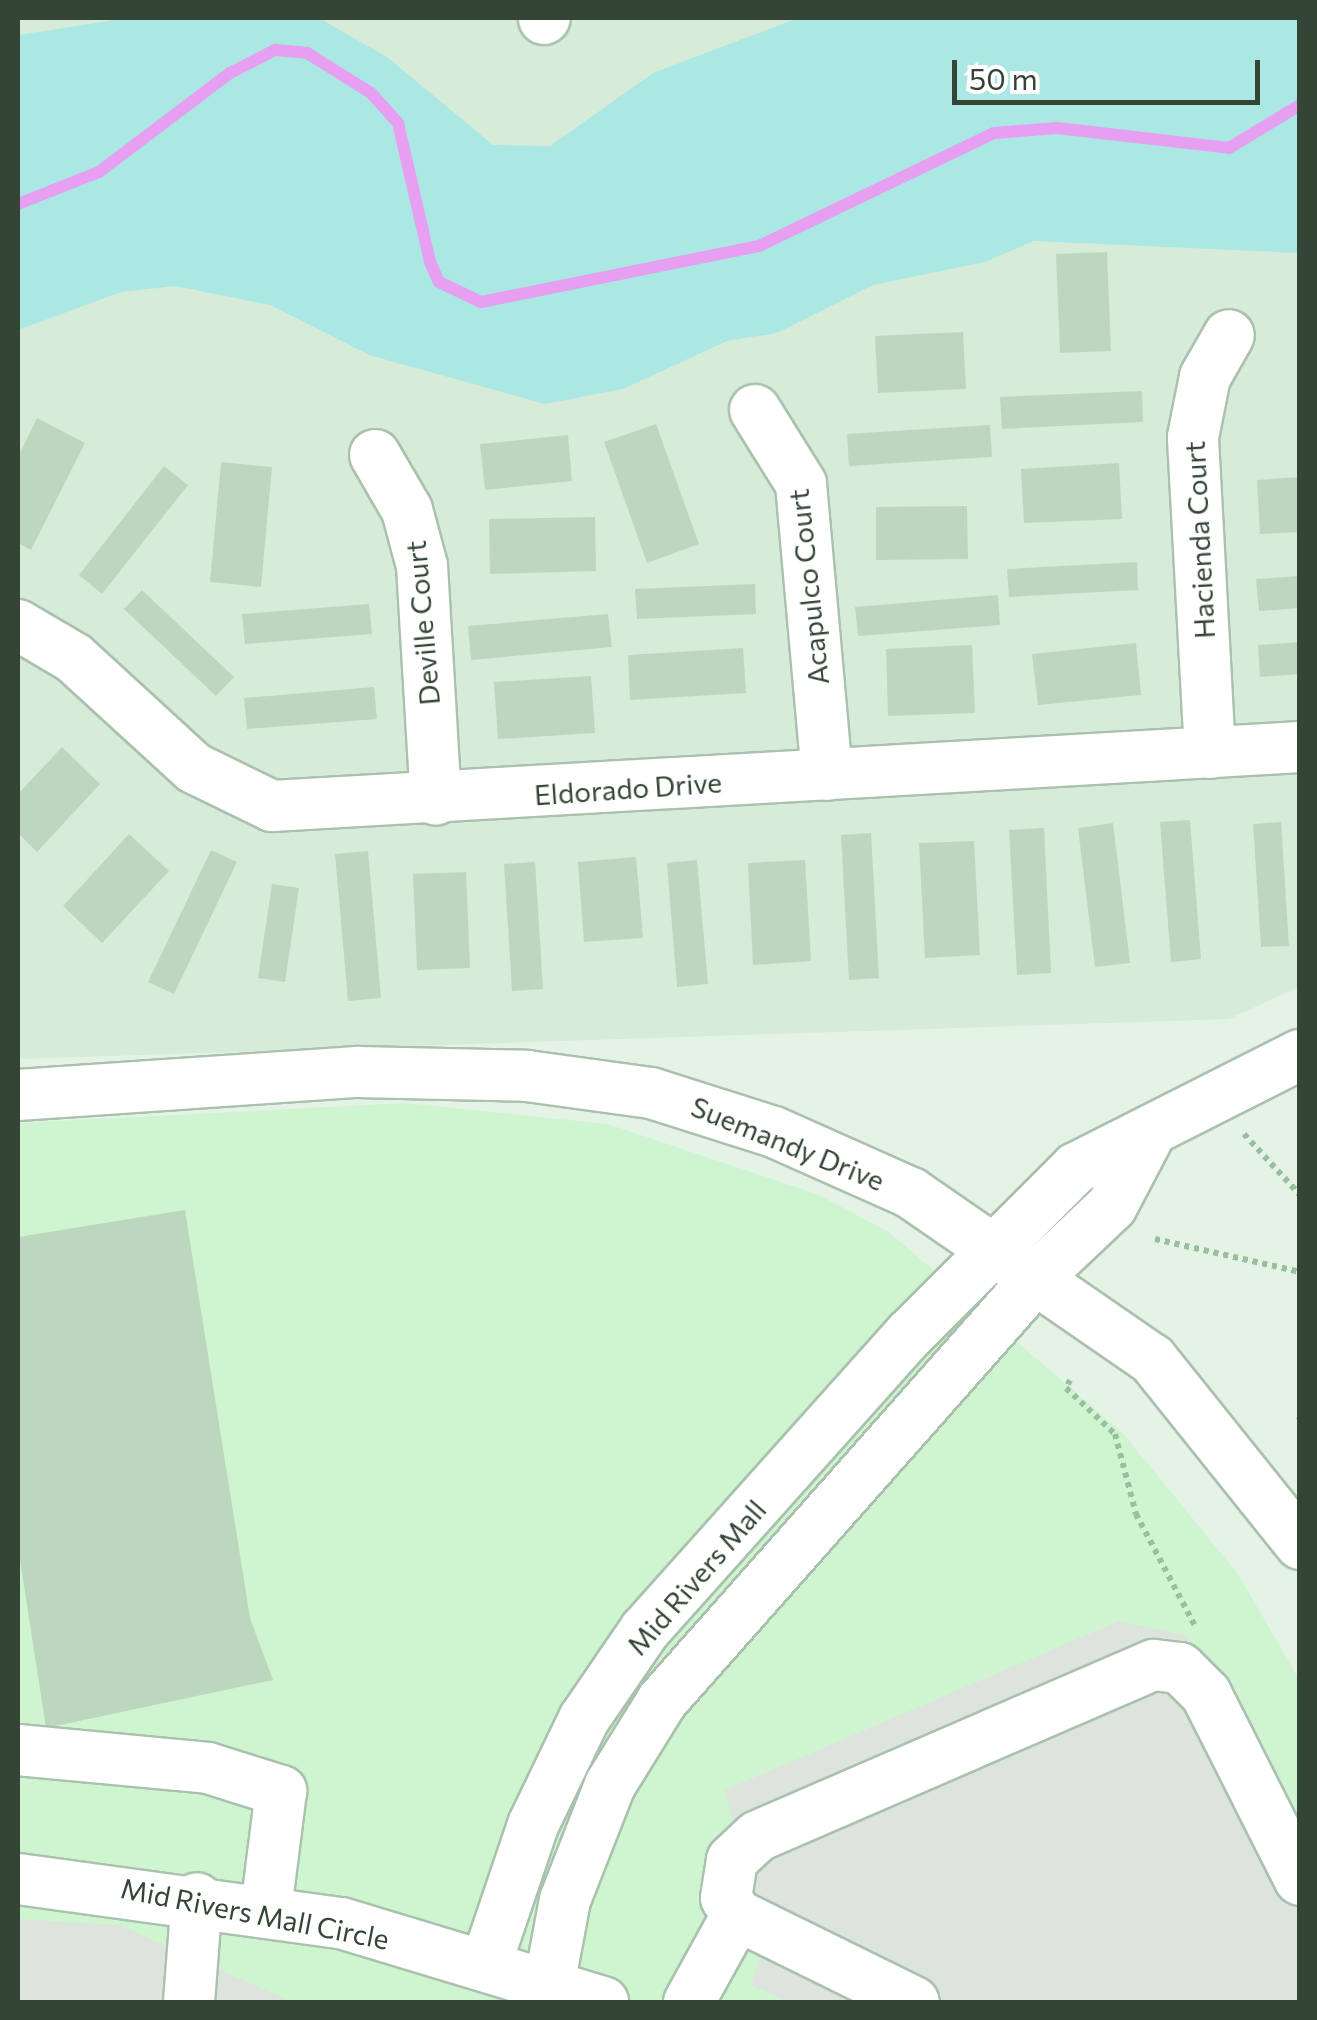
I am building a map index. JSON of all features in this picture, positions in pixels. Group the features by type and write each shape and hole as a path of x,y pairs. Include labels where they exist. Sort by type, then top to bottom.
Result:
{"street":[{"name":"Hacienda Court","path":"1210,754 1193,438 1205,377 1229,335"},
{"name":"Acapulco Court","path":"756,410 800,484 827,775"},
{"name":"Deville Court","path":"375,455 408,510 422,566 436,800"},
{"name":"Eldorado Drive","path":"18,625 74,658 230,790 272,806 436,800 1300,747"},
{"name":"Mid Rivers Mall","path":"486,1964 533,1825 584,1720 645,1630 994,1246 1076,1168 1147,1139 1256,1070 1300,1056"},
{"name":"Suemandy Drive","path":"18,1095 357,1072 585,1081 774,1132 911,1193 1039,1275 1152,1360 1300,1544"},
{"name":"Mid Rivers Mall","path":"550,1980 565,1900 610,1785 662,1701 1039,1275 1112,1206 1147,1139"},
{"path":"914,2002 737,1915 726,1898 732,1860 758,1836 1154,1666 1180,1668 1206,1694 1300,1880"},
{"path":"18,1750 208,1768 280,1792 266,1910"},
{"name":"Mid Rivers Mall Circle","path":"18,1879 197,1898 266,1910 550,1980 602,2002"},
{"path":"188,2002 197,1898"},
{"path":"689,2002 737,1915"}],"path":[{"path":"1244,1134 1300,1195"},
{"path":"1155,1239 1300,1272"},
{"path":"1070,1380 1066,1388 1115,1434 1136,1514 1200,1636"}],"shaded area":[{"path":"18,18 1299,18 1299,987 1229,1019 18,1059"},
{"path":"128,18 319,18 387,57 493,145 550,146 653,73 798,18 1299,18 1299,253 1034,241 985,262 873,285 777,333 727,341 623,389 545,404 369,355 270,305 175,286 121,292 18,330 18,35"},
{"path":"405,1103 608,1124 817,1194 889,1232 1122,1432 1238,1574 1299,1679 1299,2002 18,2002 18,1123"},
{"path":"1119,1621 1188,1636 1299,1845 1299,2002 788,2002 751,1985 760,1958 707,1908 734,1828 725,1790"},
{"path":"18,1919 119,1925 292,2002 18,2002"}],"building":[{"path":"1107,252 1111,351 1060,353 1056,254"},
{"path":"963,332 966,389 878,393 875,336"},
{"path":"1142,391 1143,422 1002,429 1000,397"},
{"path":"37,418 85,443 31,550 18,543 18,457"},
{"path":"656,424 699,544 647,563 604,442"},
{"path":"990,425 992,457 849,466 847,434"},
{"path":"568,435 572,481 485,490 480,444"},
{"path":"221,462 272,467 261,587 210,582"},
{"path":"1119,463 1122,519 1024,523 1021,469"},
{"path":"164,466 188,485 102,594 79,575"},
{"path":"1300,477 1300,532 1260,534 1257,480"},
{"path":"967,506 968,559 876,560 876,507"},
{"path":"595,517 596,571 490,574 489,519"},
{"path":"1137,562 1138,590 1009,597 1007,569"},
{"path":"1300,576 1300,608 1259,611 1256,579"},
{"path":"755,584 756,614 637,619 635,589"},
{"path":"142,590 234,677 216,696 124,609"},
{"path":"998,595 1000,625 858,636 855,607"},
{"path":"369,604 372,634 245,644 242,614"},
{"path":"608,614 612,647 471,660 468,626"},
{"path":"1300,642 1300,674 1260,677 1258,645"},
{"path":"1136,643 1141,695 1038,705 1032,654"},
{"path":"972,645 975,713 888,716 886,649"},
{"path":"743,648 746,693 630,700 628,655"},
{"path":"591,676 595,733 498,739 494,682"},
{"path":"374,687 377,719 247,729 244,698"},
{"path":"62,747 100,784 37,852 18,833 18,794"},
{"path":"1190,820 1201,959 1171,962 1160,822"},
{"path":"1281,822 1289,946 1261,947 1253,824"},
{"path":"1113,823 1130,963 1095,967 1078,828"},
{"path":"1044,828 1051,973 1017,975 1009,830"},
{"path":"871,833 879,978 849,980 841,835"},
{"path":"129,834 169,871 102,943 63,906"},
{"path":"974,841 980,955 925,958 919,843"},
{"path":"211,850 237,862 174,994 148,982"},
{"path":"368,851 381,998 348,1001 335,854"},
{"path":"636,857 643,938 584,942 578,862"},
{"path":"697,860 708,984 677,987 667,863"},
{"path":"805,860 811,961 753,965 748,863"},
{"path":"535,862 543,989 512,991 504,864"},
{"path":"466,872 470,968 417,970 413,874"},
{"path":"272,884 299,888 285,982 258,978"},
{"path":"185,1210 250,1618 273,1680 46,1728 18,1547 18,1237"}],"waterway":[{"path":"18,204 99,172 230,73 275,50 307,53 371,93 398,123 430,262 439,282 481,302 759,246 994,133 1057,128 1229,148 1300,105"}]}
